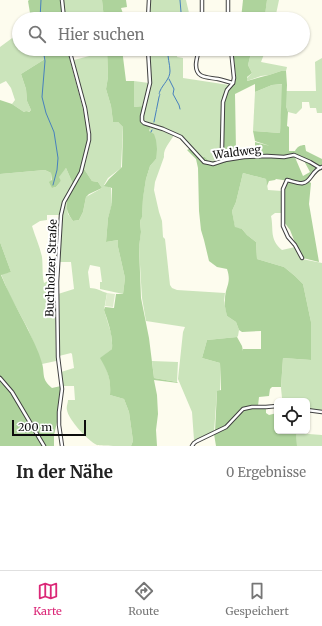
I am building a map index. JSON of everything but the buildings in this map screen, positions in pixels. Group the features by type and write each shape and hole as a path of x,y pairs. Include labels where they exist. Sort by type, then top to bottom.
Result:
{"street":[{"path":"62,0 63,12"},
{"path":"149,12 150,0"},
{"path":"202,0 202,12"},
{"path":"228,0 228,12"},
{"name":"Buchholzer Straße","path":"62,446 59,425 62,388 58,361 57,282 61,215 64,202 81,172 89,140 85,108 71,56"},
{"name":"Waldweg","path":"148,56 150,83 142,121 181,137 204,162 213,164 225,160 244,157 284,157 294,154 321,167"},
{"path":"198,56 196,65 198,72 201,75 206,78 219,79 233,83"},
{"path":"225,160 222,148 223,102 224,96 233,83 234,78 232,56"},
{"path":"302,258 283,226 283,189 287,180 303,183 321,167"},
{"path":"0,378 12,392 44,446"},
{"path":"192,446 194,443 226,426 243,410 252,407 274,406"},
{"path":"310,410 322,412"}],"green space":[{"path":"60,0 62,12 30,12 28,1"},
{"path":"63,0 102,0 103,12 65,12"},
{"path":"102,0 126,0 127,7 121,8 122,12 103,12"},
{"path":"150,0 186,0 189,12 149,12"},
{"path":"243,0 267,0 265,12 242,12"},
{"path":"267,0 279,0 276,12 265,12"},
{"path":"12,38 12,56 44,56 45,59 21,74 26,89 27,101 31,110 28,112 24,112 12,104 15,100 11,88 6,81 0,84 0,47"},
{"path":"44,56 69,56 88,128 88,148 84,169 92,181 98,182 102,188 86,197 83,212 79,220 73,221 67,209 67,198 77,176 73,184 66,168 59,177 61,181 56,187 52,188 49,182 52,180 51,173 45,170 0,174 0,100 12,104 24,112 29,112 31,110 27,101 26,89 21,74 45,59"},
{"path":"89,56 107,56 108,77 106,89 111,106 113,122 118,122 123,127 121,168 108,178 104,185 111,188 112,204 108,218 106,242 118,240 118,247 125,278 123,294 100,289 100,282 102,282 100,267 90,265 88,272 90,288 107,293 104,310 111,333 112,349 101,358 108,375 110,395 124,399 129,412 133,441 131,446 108,446 93,443 79,429 68,414 68,400 75,400 74,386 63,386 61,372 74,368 71,353 59,356 58,294 74,289 71,262 58,262 62,214 65,202 68,214 73,221 79,220 83,212 86,197 102,188 98,182 92,181 84,169 91,133 89,119 74,60"},
{"path":"107,56 123,56 126,81 134,81 134,107 143,106 140,121 144,125 151,126 149,131 154,134 156,140 156,159 150,166 146,179 142,217 140,221 141,232 139,247 141,298 149,338 154,378 178,383 154,380 157,395 158,414 156,430 157,446 131,446 133,441 129,412 124,399 110,395 108,375 100,358 112,349 109,324 104,310 105,307 114,308 116,294 123,294 125,278 118,247 118,240 106,242 108,218 112,203 112,188 104,186 122,167 123,131 123,127 118,122 113,122 111,106 106,89 108,77"},
{"path":"149,56 177,56 183,58 183,78 229,85 222,96 221,159 209,161 205,157 197,155 182,137 143,120 151,83"},
{"path":"234,56 250,56 248,65 252,73 247,77 247,81 281,71 286,71 286,106 288,112 287,126 289,127 289,151 295,151 299,146 305,145 306,151 322,159 322,167 294,154 284,156 221,159 222,96 228,86 230,84 231,85 236,78","holes":["255,84 255,92 272,85 282,84 280,133 253,131 255,141 270,146 255,142 255,150 236,150 235,94"]},
{"path":"250,56 263,56 261,62 287,67 286,71 261,76 247,81 247,78 252,73 248,65"},
{"path":"322,58 322,113 317,113 316,108 310,108 309,102 302,102 302,108 296,114 288,112 286,106 286,91 316,91 315,62"},
{"path":"134,81 149,83 143,106 134,107"},
{"path":"283,84 280,133 253,131 255,92 272,85"},
{"path":"151,126 174,135 165,151 155,182 154,190 162,221 170,285 172,288 177,290 225,293 224,301 227,316 236,322 239,330 237,337 207,340 202,358 220,363 220,391 217,391 214,432 195,441 192,412 178,379 183,332 185,327 146,321 142,298 139,247 141,231 140,221 142,216 146,179 150,166 156,159 149,132"},
{"path":"191,148 196,155 205,157 209,161 284,157 294,155 303,176 310,172 303,159 318,167 310,178 303,183 276,179 269,181 267,186 266,179 243,173 236,202 232,211 235,227 242,229 256,242 257,259 284,267 303,284 311,322 311,360 283,358 281,387 272,387 270,389 269,396 259,397 258,406 243,409 230,422 215,432 217,391 221,390 220,363 202,358 207,340 237,337 243,351 243,349 261,349 261,331 242,332 239,330 236,322 227,316 225,302 229,278 227,269 217,267 209,261 201,230 198,168 196,159 187,150"},
{"path":"66,168 73,184 64,199 60,215 47,215 47,220 40,221 32,226 42,257 44,283 55,277 56,361 42,364 28,329 9,294 1,274 11,272 0,242 0,174 45,170 51,173 52,188 56,187 61,181 58,177"},
{"path":"243,173 266,179 268,190 282,191 281,213 275,213 271,216 275,242 282,250 295,247 302,259 322,263 322,411 310,409 310,398 282,398 281,388 283,358 311,360 311,322 303,284 284,267 257,259 256,242 242,229 235,228 232,211 236,202"},
{"path":"286,181 303,184 308,181 311,183 309,204 319,262 303,258 290,230 284,222 283,214 281,213 281,201"},
{"path":"0,242 11,272 1,275 35,344 42,363 46,382 52,388 61,386 54,435 54,446 0,446"},
{"path":"107,293 115,294 113,307 105,306"},
{"path":"152,361 178,362 177,382 154,378"},
{"path":"252,407 266,408 266,413 269,415 274,414 274,434 296,434 297,446 216,446 214,434 226,427 244,411"},
{"path":"296,434 322,435 322,446 297,446"}],"waterway":[{"path":"40,12 41,0"},
{"path":"180,0 181,12"},
{"path":"44,56 42,97 46,113 54,132 58,158 57,170 53,185"},
{"path":"154,122 160,95 159,92 170,74 168,56"},
{"path":"169,79 174,89 173,94 180,109"}]}
